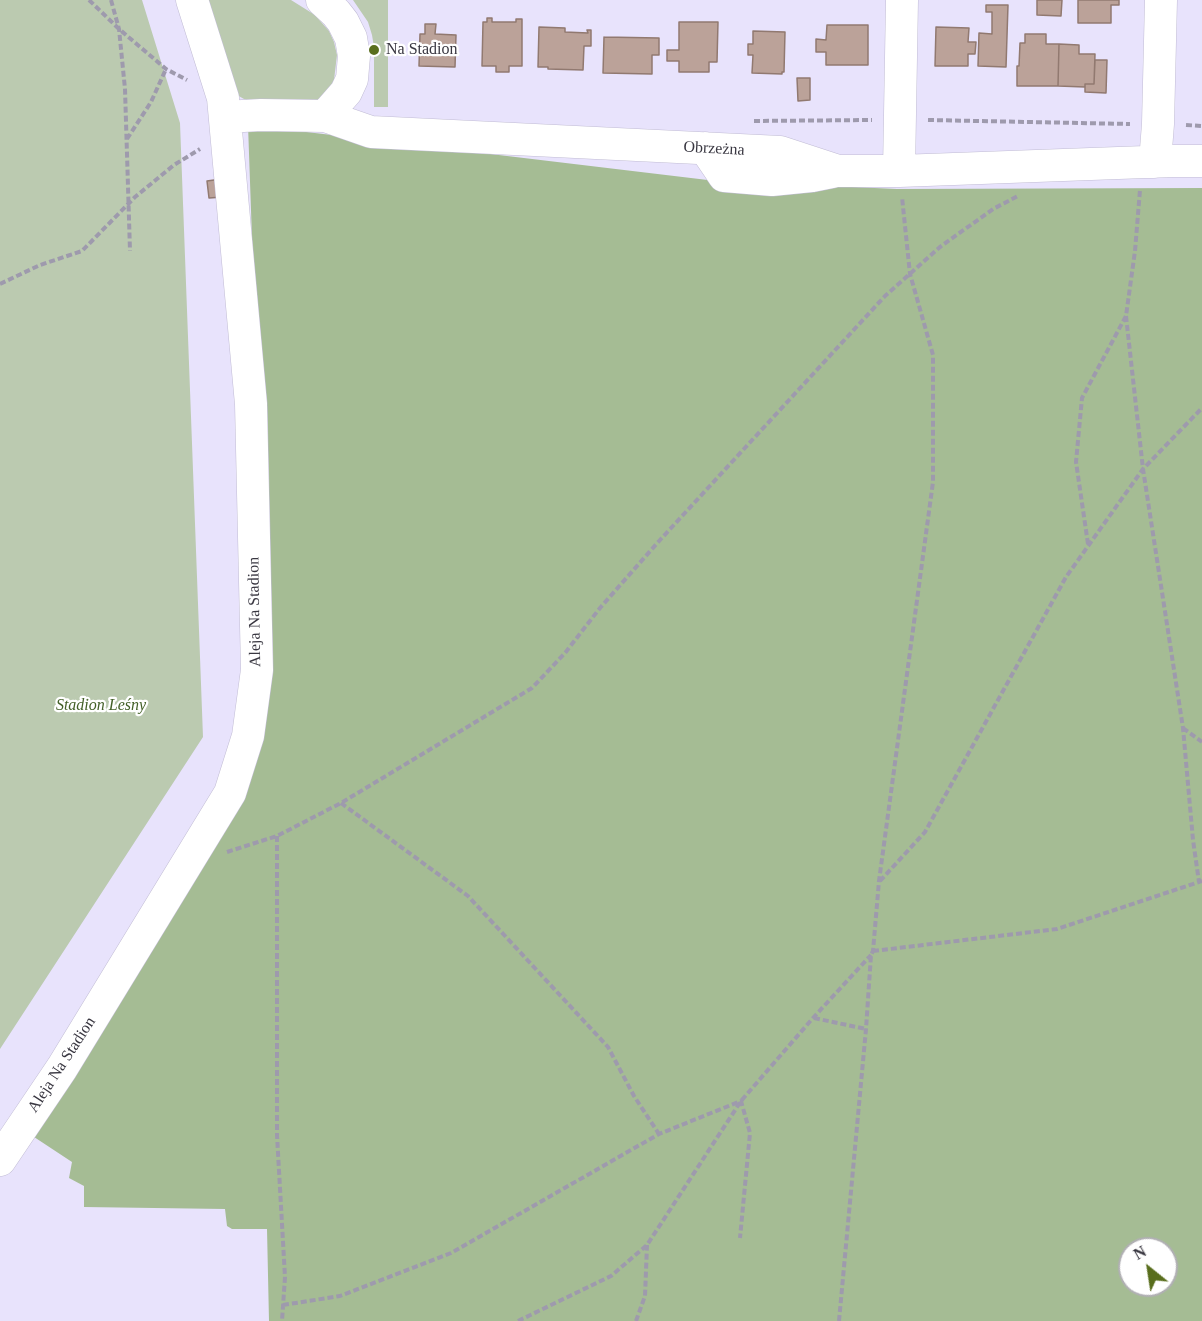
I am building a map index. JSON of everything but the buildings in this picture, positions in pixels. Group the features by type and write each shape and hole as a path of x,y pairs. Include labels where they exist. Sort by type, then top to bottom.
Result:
{"street":[{"name":"Aleja Na Stadion","path":"0,1160 62,1068 230,794 248,736 257,670 251,404 224,107 192,0"},
{"path":"322,0 336,12 343,22 351,38 354,56 352,79 346,92 325,116"},
{"path":"899,171 902,0"},
{"path":"1149,162 1158,124 1161,0"},
{"name":"Obrzeżna","path":"224,107 261,115 325,116 370,132 780,152 838,171 1202,161"}],"path":[{"path":"89,0 166,69 224,107"},
{"path":"111,0 120,29 125,89 129,251"},
{"path":"126,140 151,102 166,69"},
{"path":"750,121 899,120 1202,126"},
{"path":"0,284 40,265 82,251 128,204 174,165 203,147"},
{"path":"518,1321 611,1276 648,1245 741,1101 872,953 1057,929 1201,881 1193,840 1183,728 1143,470 1126,316 1149,162"},
{"path":"838,1321 879,881 933,482 933,356 910,274 899,171"},
{"path":"186,866 277,836 341,804 532,688 565,653 600,608 660,540 885,296 940,247 993,209 1021,194"},
{"path":"1088,545 1076,462 1082,398 1126,316"},
{"path":"879,881 925,832 1066,578 1088,545 1143,470 1202,408"},
{"path":"1183,728 1202,742"},
{"path":"341,804 468,896 608,1047 634,1096 659,1134"},
{"path":"277,836 277,1136 285,1276 282,1321"},
{"path":"813,1018 866,1029"},
{"path":"283,1305 340,1296 451,1252 659,1134 741,1101"},
{"path":"740,1238 750,1133 741,1101"},
{"path":"636,1321 645,1296 648,1245"}],"green space":[{"name":"Stadion Leśny","path":"0,0 142,0 180,123 203,737 0,1049"},
{"path":"203,0 291,0 315,15 329,31 337,55 334,80 327,92 315,103 252,102 237,95"},
{"path":"353,0 388,0 388,107 374,107 372,35 368,22"},
{"path":"248,125 716,181 897,189 1202,188 1202,1321 269,1321 267,1229 232,1229 227,1226 225,1209 84,1207 84,1186 69,1178 72,1162 28,1133 241,799 267,664"}],"place":[{"name":"Na Stadion","path":"374,50"}]}
